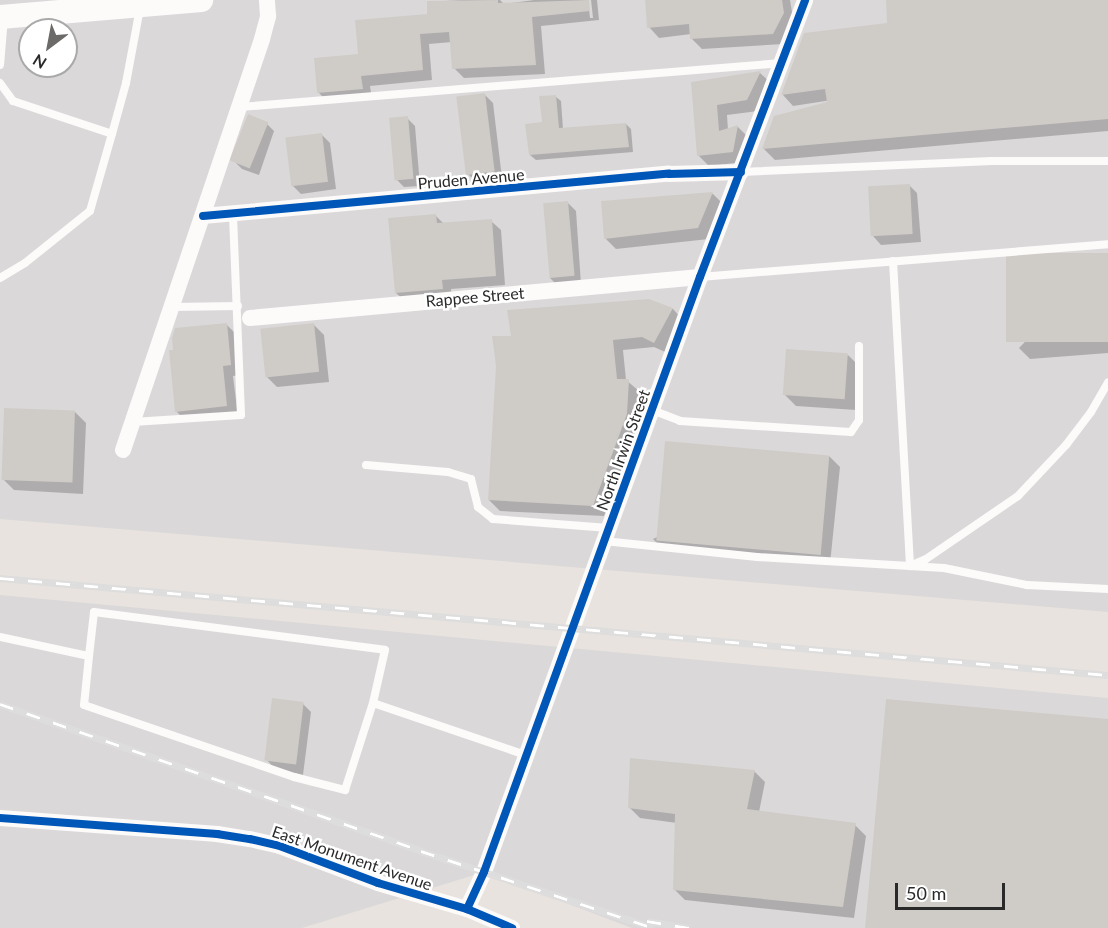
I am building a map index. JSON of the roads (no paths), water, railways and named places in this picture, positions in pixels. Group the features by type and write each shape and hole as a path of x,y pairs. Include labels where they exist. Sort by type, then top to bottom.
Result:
{"main road":[{"path":"2,17 86,5 141,5 188,1"}],"street":[{"path":"123,450 262,39 268,16 267,0"},
{"name":"North Irwin Street","path":"467,909 484,872 700,277 805,0"},
{"name":"Pruden Avenue","path":"203,216 669,174 741,172"},
{"name":"Rappee Street","path":"244,312 700,277"},
{"name":"East Monument Avenue","path":"0,818 217,834 250,839 467,909 512,928"}],"lane":[{"path":"0,278 25,263 90,211 126,83 141,5"},
{"path":"0,65 2,17"},
{"path":"240,106 783,63"},
{"path":"0,83 13,101 112,134"},
{"path":"741,172 992,161 1108,161"},
{"path":"133,422 241,415 244,312 233,212"},
{"path":"700,277 1108,244"},
{"path":"893,261 910,566"},
{"path":"172,307 244,312"},
{"path":"652,410 680,421 851,432 859,420 859,346"},
{"path":"910,566 926,559 1018,496 1078,429 1108,382"},
{"path":"366,465 448,472 471,479 478,507 494,519 757,557 944,568 1027,585 1108,589"},
{"path":"94,612 385,650 373,703 345,790 294,777 84,705 94,612"},
{"path":"0,638 89,656"},
{"path":"373,703 526,754"}],"railway":[{"path":"0,578 1108,675"},
{"path":"0,704 421,851 654,928"},
{"path":"647,921 689,928"}]}
